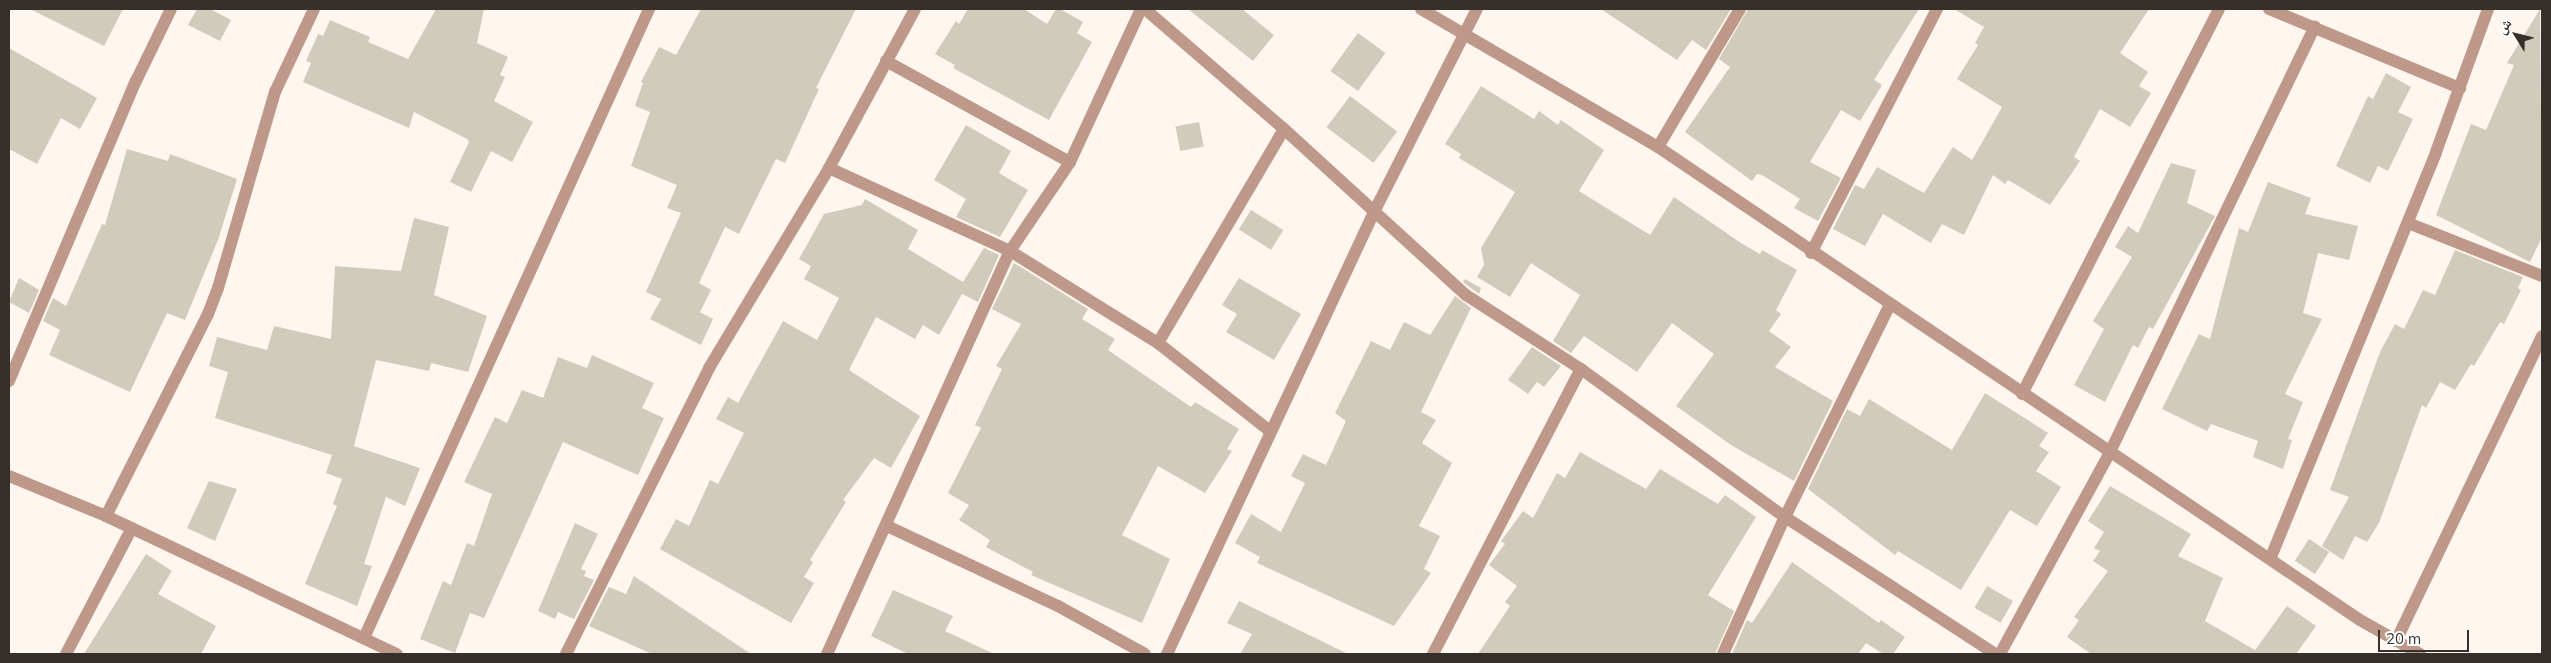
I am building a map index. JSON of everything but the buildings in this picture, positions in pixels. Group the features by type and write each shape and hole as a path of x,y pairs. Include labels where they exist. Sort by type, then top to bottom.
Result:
{"street":[{"path":"9,381 136,81 171,9"},
{"path":"106,516 208,314 218,288 270,106 314,9"},
{"path":"364,638 649,9"},
{"path":"566,654 708,368 829,168 915,9"},
{"path":"827,654 887,526 1010,251 1070,162 1141,9"},
{"path":"1145,9 1375,210 1466,296 1581,369 1785,517 1995,654"},
{"path":"1422,9 1658,147 1810,253 2022,394 2111,450 2271,557 2360,620 2420,654"},
{"path":"1168,654 1270,430 1375,210 1477,9"},
{"path":"1658,147 1740,9"},
{"path":"1810,253 1937,9"},
{"path":"2022,394 2219,9"},
{"path":"2269,9 2460,88"},
{"path":"2271,557 2408,223 2488,9"},
{"path":"2000,654 2111,450 2316,28"},
{"path":"886,61 1070,162"},
{"path":"1158,343 1284,129"},
{"path":"829,168 1010,251 1158,343 1270,430"},
{"path":"2408,223 2542,276"},
{"path":"1723,654 1785,517 1890,305"},
{"path":"2396,641 2542,336"},
{"path":"1433,654 1581,369"},
{"path":"9,476 106,516 397,654"},
{"path":"887,526 1058,606 1145,654"},
{"path":"66,654 132,528"}]}
